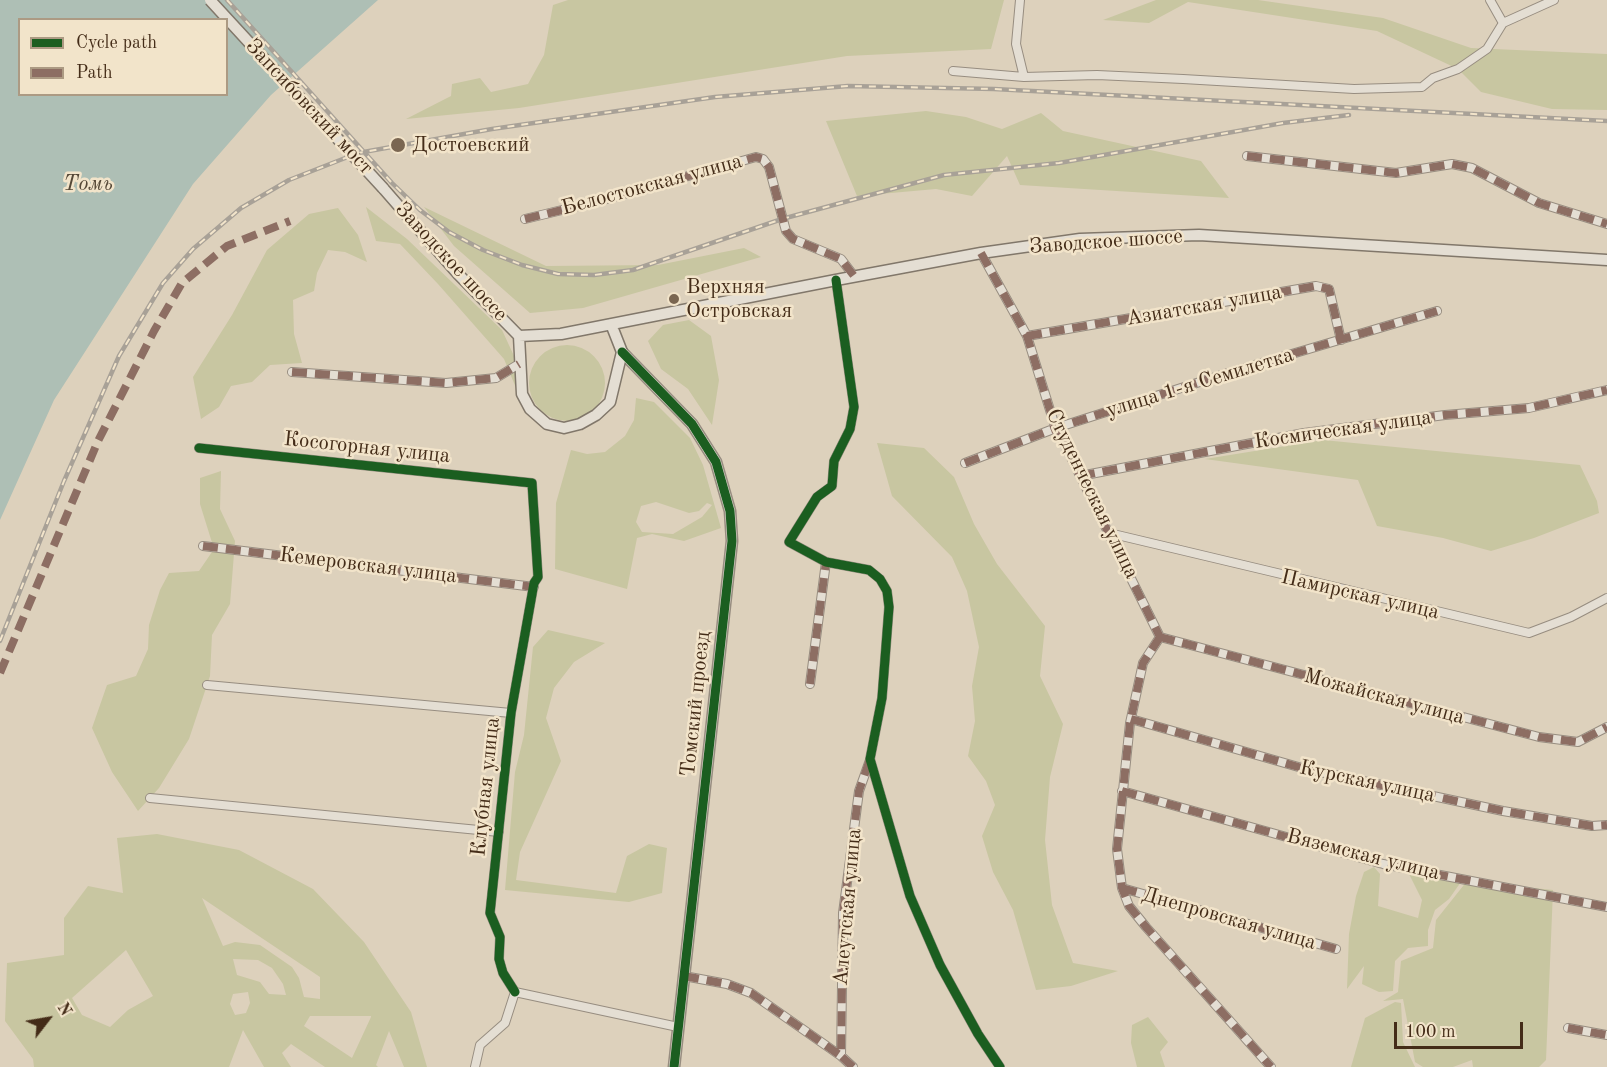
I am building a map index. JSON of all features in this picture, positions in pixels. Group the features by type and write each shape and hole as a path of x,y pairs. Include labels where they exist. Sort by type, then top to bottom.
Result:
{"main road":[{"name":"Запсибовский мост","path":"210,0 227,18"},
{"name":"Запсибовский мост","path":"228,20 383,188"},
{"name":"Заводское шоссе","path":"383,188 458,274 519,336 522,394 530,409 547,424 564,428 580,424 596,415 610,402 622,352"},
{"name":"Заводское шоссе","path":"519,336 561,333 854,276 981,253 1080,239 1199,235 1607,260"},
{"path":"611,324 622,352"},
{"name":"Томский проезд","path":"622,352 692,424 716,462 730,507 732,541 674,1067"}],"street":[{"path":"1020,0 1016,44 1024,77"},
{"path":"1490,0 1503,23"},
{"path":"953,71 1024,77 1097,75 1354,89 1422,87 1433,78 1458,69 1486,48 1503,23 1554,0"},
{"path":"1248,156 1396,173 1452,164 1472,168 1539,203 1607,224"},
{"name":"Белостокская улица","path":"525,219 603,200 756,157 763,159 769,167 786,231 793,239 841,260 854,276"},
{"name":"Студенческая улица","path":"981,253 1027,336 1056,428 1160,637"},
{"name":"Алеутская улица","path":"836,280 854,407 850,429 834,461 832,486 817,497 789,542 826,562 869,570 880,579 887,591 889,607 882,698 870,759 859,791 843,913 841,1056"},
{"name":"Азиатская улица","path":"1027,336 1316,286 1329,289 1341,340"},
{"name":"улица 1-я Семилетка","path":"965,463 1056,428 1437,311"},
{"path":"292,372 446,383 496,378 519,364"},
{"name":"Космическая улица","path":"1080,476 1304,433 1445,415 1529,408 1607,390"},
{"name":"Косогорная улица","path":"200,448 532,483"},
{"name":"Клубная улица","path":"515,992 503,973 499,959 500,937 490,913 511,713 534,585 538,577 532,483"},
{"name":"Памирская улица","path":"1109,533 1529,633 1570,617 1607,598"},
{"name":"Кемеровская улица","path":"203,546 534,585"},
{"path":"810,684 826,562"},
{"path":"1160,637 1143,663 1131,718 1118,849 1122,888 1129,906 1146,927 1271,1067"},
{"name":"Можайская улица","path":"1160,637 1539,737 1578,742 1607,727"},
{"name":"Клубная улица","path":"207,685 511,713"},
{"name":"Курская улица","path":"1131,718 1302,768 1503,811 1592,826 1607,825"},
{"path":"870,759 910,896 940,965 978,1034 1000,1067"},
{"name":"Вяземская улица","path":"1122,791 1383,864 1607,907"},
{"name":"Клубная улица","path":"150,798 499,832"},
{"name":"Днепровская улица","path":"1122,888 1336,949"},
{"path":"684,976 727,984 751,993 841,1056 853,1067"},
{"path":"475,1067 480,1045 505,1023 515,992 678,1027"},
{"path":"1568,1028 1607,1035"}],"shaded area":[{"path":"568,0 1004,0 991,49 847,56 519,108 406,119 451,96 452,84 480,78 491,92 528,84 544,55 553,5"},
{"path":"1156,0 1258,0 1383,18 1471,48 1607,54 1607,110 1552,109 1481,92 1458,69 1377,31 1188,2 1149,23 1103,20"},
{"path":"926,111 966,117 1002,129 1041,113 1063,131 1201,161 1229,198 1020,185 1007,156 972,196 936,189 857,196 826,121"},
{"path":"366,207 407,239 502,330 520,369 521,400 504,359 438,284 400,244 376,241"},
{"path":"424,207 546,266 658,265 744,248 761,257 583,308 530,313 454,246"},
{"path":"338,208 358,235 367,262 345,252 328,250 317,273 314,291 293,300 294,334 302,363 270,365 252,382 231,386 219,407 201,419 193,377 232,315 267,250 309,214"},
{"path":"689,320 711,336 719,380 712,425 688,389 661,369 648,341 663,325"},
{"path":"567,345 582,348 594,356 602,368 605,383 602,398 594,410 582,418 567,421 552,418 540,410 532,398 529,383 532,368 540,356 552,348"},
{"path":"636,398 654,402 690,438 703,465 721,528 684,541 652,534 637,538 627,589 555,569 556,503 571,450 587,454 605,452 625,436 634,420","holes":["656,502 689,513 699,511 707,503 712,505 702,517 673,534 642,532 636,522 641,506"]},
{"path":"1323,440 1580,465 1597,501 1599,513 1534,538 1491,551 1443,538 1377,526 1358,480 1205,459"},
{"path":"877,443 924,448 954,477 974,524 997,564 1045,626 1040,676 1063,724 1050,777 1045,840 1052,905 1073,963 1118,971 1071,986 1036,990 1013,910 993,872 982,836 995,805 986,781 968,756 975,721 972,686 979,647 967,591 952,557 892,496"},
{"path":"221,471 220,509 235,541 230,604 212,635 210,676 189,739 159,788 138,811 112,772 92,728 107,685 136,676 148,649 149,625 160,590 169,573 199,571 214,549 200,504 200,478"},
{"path":"548,630 605,643 574,662 554,688 546,718 561,761 520,852 516,880 616,893 627,856 649,844 667,848 662,893 629,902 505,890 515,772 524,735 533,647"},
{"path":"157,834 239,850 313,889 364,942 411,1012 427,1067 404,1067 389,1031 376,1065 378,1067 325,1067 291,1044 282,1053 291,1067 264,1067 243,1030 229,1067 34,1067 33,1059 5,1021 7,963 64,955 64,918 88,886 123,893 117,838","holes":["202,898 320,977 320,999 304,997 299,978 292,967 260,945 235,942 223,946","126,950 153,996 128,1010 110,1027 82,1015 72,998","233,959 258,960 272,968 283,984 286,995 269,994 260,982 237,975","248,992 250,1003 246,1013 235,1015 230,1004 233,994","310,1016 371,1016 352,1058 304,1026"]},
{"path":"1374,867 1380,874 1378,906 1418,918 1422,900 1406,868 1463,879 1449,899 1435,910 1428,930 1428,946 1408,948 1395,961 1393,991 1379,992 1362,984 1364,966 1347,989 1349,934 1356,896 1364,872"},
{"path":"1467,881 1553,890 1546,1060 1539,1067 1473,1067 1472,1060 1453,1067 1423,1067 1415,1062 1403,999 1383,1001 1398,992 1401,961 1433,948 1436,920"},
{"path":"1395,1002 1401,1003 1403,1042 1415,1067 1351,1067 1365,1018"},
{"path":"1148,1017 1168,1042 1160,1052 1165,1067 1137,1067 1131,1043 1132,1025"}],"water":[{"name":"Томь","path":"0,0 378,0 271,95 193,184 54,400 0,520"}],"railway":[{"path":"227,0 392,183 420,210 449,232 483,250 522,265 558,274 594,275 633,270 782,219 944,175 1059,163 1283,123 1349,115"},
{"path":"0,641 64,481 119,356 163,283 193,249 241,208 289,180 358,153 492,129 715,97 848,86 994,89 1607,121"}],"marked path":[{"path":"1247,156 1396,173 1452,164 1472,168 1539,203 1607,224"},
{"path":"525,219 603,200 756,157 763,159 769,167 786,231 793,239 841,259 854,276"},
{"path":"0,673 98,441 154,331 182,283 227,246 290,221"},
{"path":"981,253 1027,336 1054,423 1160,637"},
{"path":"1027,336 1316,286 1329,289 1341,340"},
{"path":"965,463 1056,428 1231,372 1437,311"},
{"path":"292,372 446,383 496,378 519,364"},
{"path":"1080,476 1304,433 1445,415 1529,408 1607,390"},
{"path":"203,546 534,587"},
{"path":"810,684 826,562"},
{"path":"1160,637 1143,663 1130,723 1117,849 1122,888 1129,906 1146,927 1271,1067"},
{"path":"1160,637 1539,737 1578,742 1607,727"},
{"path":"1131,719 1302,768 1503,811 1592,826 1607,825"},
{"path":"853,1067 841,1056 843,913 859,791 870,759"},
{"path":"1122,791 1383,864 1607,907"},
{"path":"1122,888 1336,949"},
{"path":"684,976 727,984 751,993 841,1056"},
{"path":"1568,1028 1607,1035"}],"cycle path":[{"path":"836,280 854,407 850,429 834,461 832,486 817,497 789,542 826,562 869,570 880,579 887,591 889,607 882,698 870,759 910,896 940,965 978,1034 1000,1067"},
{"path":"622,352 692,424 716,462 730,511 732,541 674,1067"},
{"path":"199,448 532,483 538,577 534,583 511,713 490,913 500,937 499,959 503,973 515,992"}],"place":[{"name":"Достоевский","path":"398,145"},
{"name":"Верхняя Островская","path":"674,299"}]}
